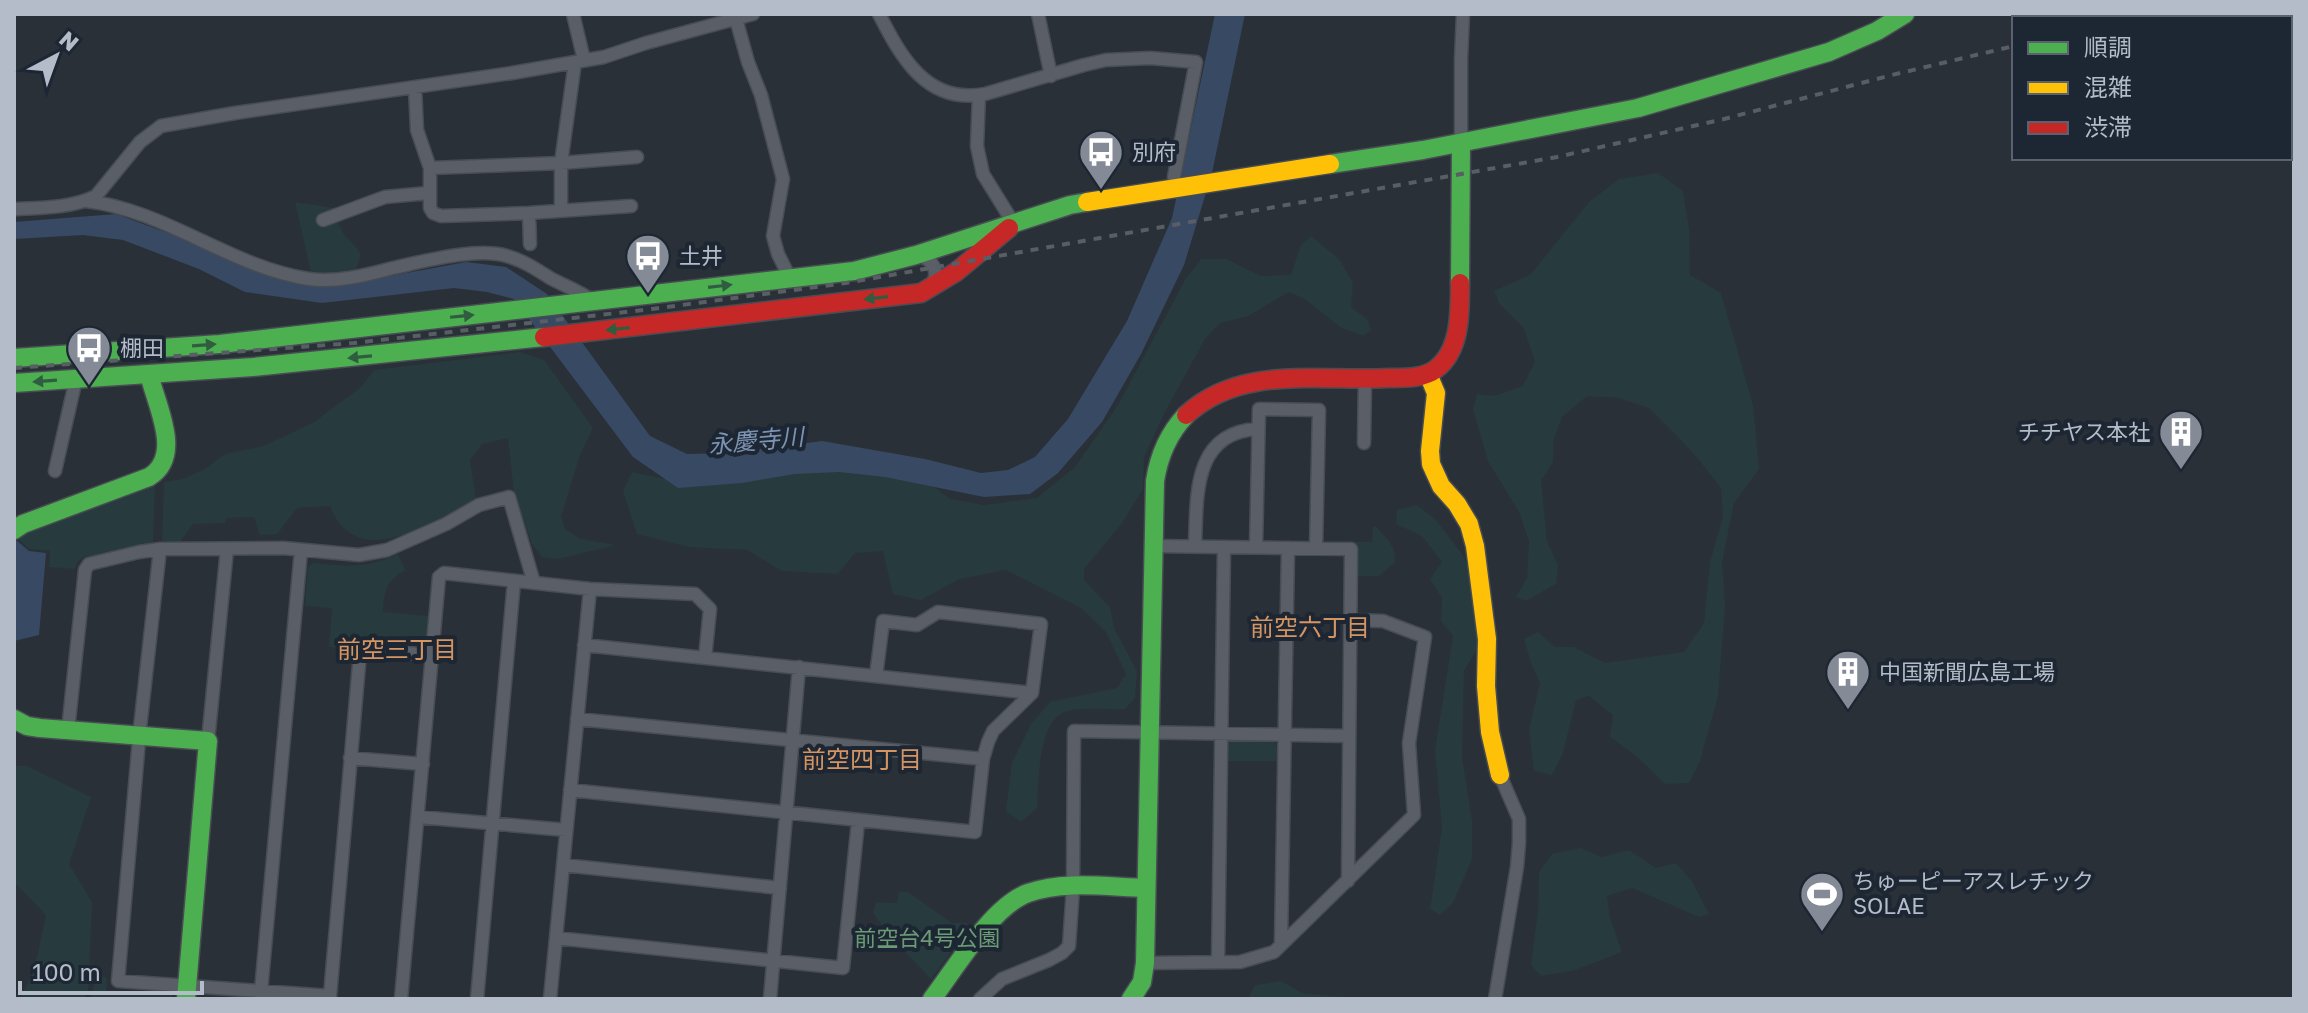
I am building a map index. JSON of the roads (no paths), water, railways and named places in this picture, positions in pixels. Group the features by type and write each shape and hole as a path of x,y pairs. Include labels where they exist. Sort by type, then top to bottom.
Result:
{"street":[{"path":"561,211 561,163 580,61 573,14"},
{"path":"86,201 96,196 140,142 161,126 604,57 753,14"},
{"path":"879,14 902,57 924,80 954,94 979,95 1084,65 1117,59 1196,62 1171,184"},
{"path":"1038,14 1051,76"},
{"path":"1131,999 1144,980 1145,963 1155,477 1162,452 1181,422 1203,401 1222,390 1244,383 1365,380 1428,374 1451,350 1458,329 1463,14"},
{"path":"14,358 220,344 854,271 916,255 1070,205 1171,184 1218,183 1605,116 1829,52 1877,31 1905,14"},
{"path":"736,19 761,95 783,179 773,236 790,278"},
{"path":"415,88 417,130 430,168 428,193 433,213 441,216 529,213 631,206"},
{"path":"979,95 977,146 983,174 1014,224"},
{"path":"430,168 637,157"},
{"path":"323,220 385,197 428,193"},
{"path":"14,209 86,201 122,207 279,272 313,279 362,276 421,261 482,253 504,255 533,266 593,301"},
{"path":"529,213 530,244"},
{"path":"14,383 282,365 921,293 962,270 1014,224"},
{"path":"916,255 927,258 936,276 921,293"},
{"path":"14,530 149,477 162,468 167,455 167,442 149,374"},
{"path":"1428,374 1436,393 1431,464 1441,486 1469,524 1475,546 1487,639 1486,686 1490,732 1500,775 1519,819 1517,867 1495,999"},
{"path":"55,471 76,379"},
{"path":"1364,443 1365,380"},
{"path":"1256,547 1259,409 1319,410 1316,548"},
{"path":"1195,546 1197,485 1205,462 1230,435 1241,430 1258,429"},
{"path":"68,730 85,570 89,564 160,549 301,550 359,555 387,550 446,524 479,505 509,497 534,583"},
{"path":"1153,546 1351,549 1348,881"},
{"path":"1218,962 1224,547"},
{"path":"1281,943 1288,548"},
{"path":"160,549 139,736 118,981 186,992 261,991 330,996 360,653 364,650 433,655"},
{"path":"186,992 227,549"},
{"path":"261,991 301,550"},
{"path":"401,999 439,577 444,573 590,589 695,594 710,609 705,658"},
{"path":"477,999 514,581"},
{"path":"550,999 590,589"},
{"path":"570,790 975,832 983,759 993,731 1032,693 1041,624 938,612 917,625 883,621 876,676"},
{"path":"1145,963 1240,962 1274,952 1414,815 1409,743 1425,637 1383,621 1350,620"},
{"path":"584,645 1032,693"},
{"path":"770,999 799,667"},
{"path":"14,719 27,726 208,741"},
{"path":"577,719 983,759"},
{"path":"980,999 1002,979 1049,960 1069,946 1073,888 1074,731 1349,736"},
{"path":"350,758 423,764"},
{"path":"419,817 566,830"},
{"path":"556,938 843,968 858,822"},
{"path":"563,865 780,888"},
{"path":"932,999 994,917 1028,892 1051,888 1146,888"}],"water":[{"path":"1215,14 1245,14 1212,173 1184,265 1141,354 1102,422 1058,473 1030,494 984,497 885,477 839,472 678,488 633,457 514,299 454,288 322,303 245,292 199,269 123,240 83,235 14,239 14,222 116,214 216,251 261,273 322,286 466,262 506,267 547,294 650,436 687,454 728,453 822,441 925,459 981,473 1008,470 1035,457 1068,419 1127,321 1172,218"},
{"path":"16,540 29,551 46,553 39,635 14,641 14,544"}],"railway":[{"path":"2126,16 2133,14"},
{"path":"2164,16 2172,14"},
{"path":"14,368 354,343 846,283 1557,157 1724,119 2012,46"}],"place":[{"name":"別府","path":"1101,191"},
{"name":"土井","path":"648,295"},
{"name":"棚田","path":"89,387"},
{"name":"チチヤス本社","path":"2181,471"},
{"name":"中国新聞広島工場","path":"1848,711"},
{"name":"ちゅーピーアスレチック SOLAE","path":"1822,933"}],"district":[{"name":"前空六丁目","path":"1310,628"},
{"name":"前空三丁目","path":"397,650"},
{"name":"前空四丁目","path":"862,760"}],"water label":[{"name":"永慶寺川","path":"756,441"}],"park label":[{"name":"前空台4号公園","path":"927,938"}]}
